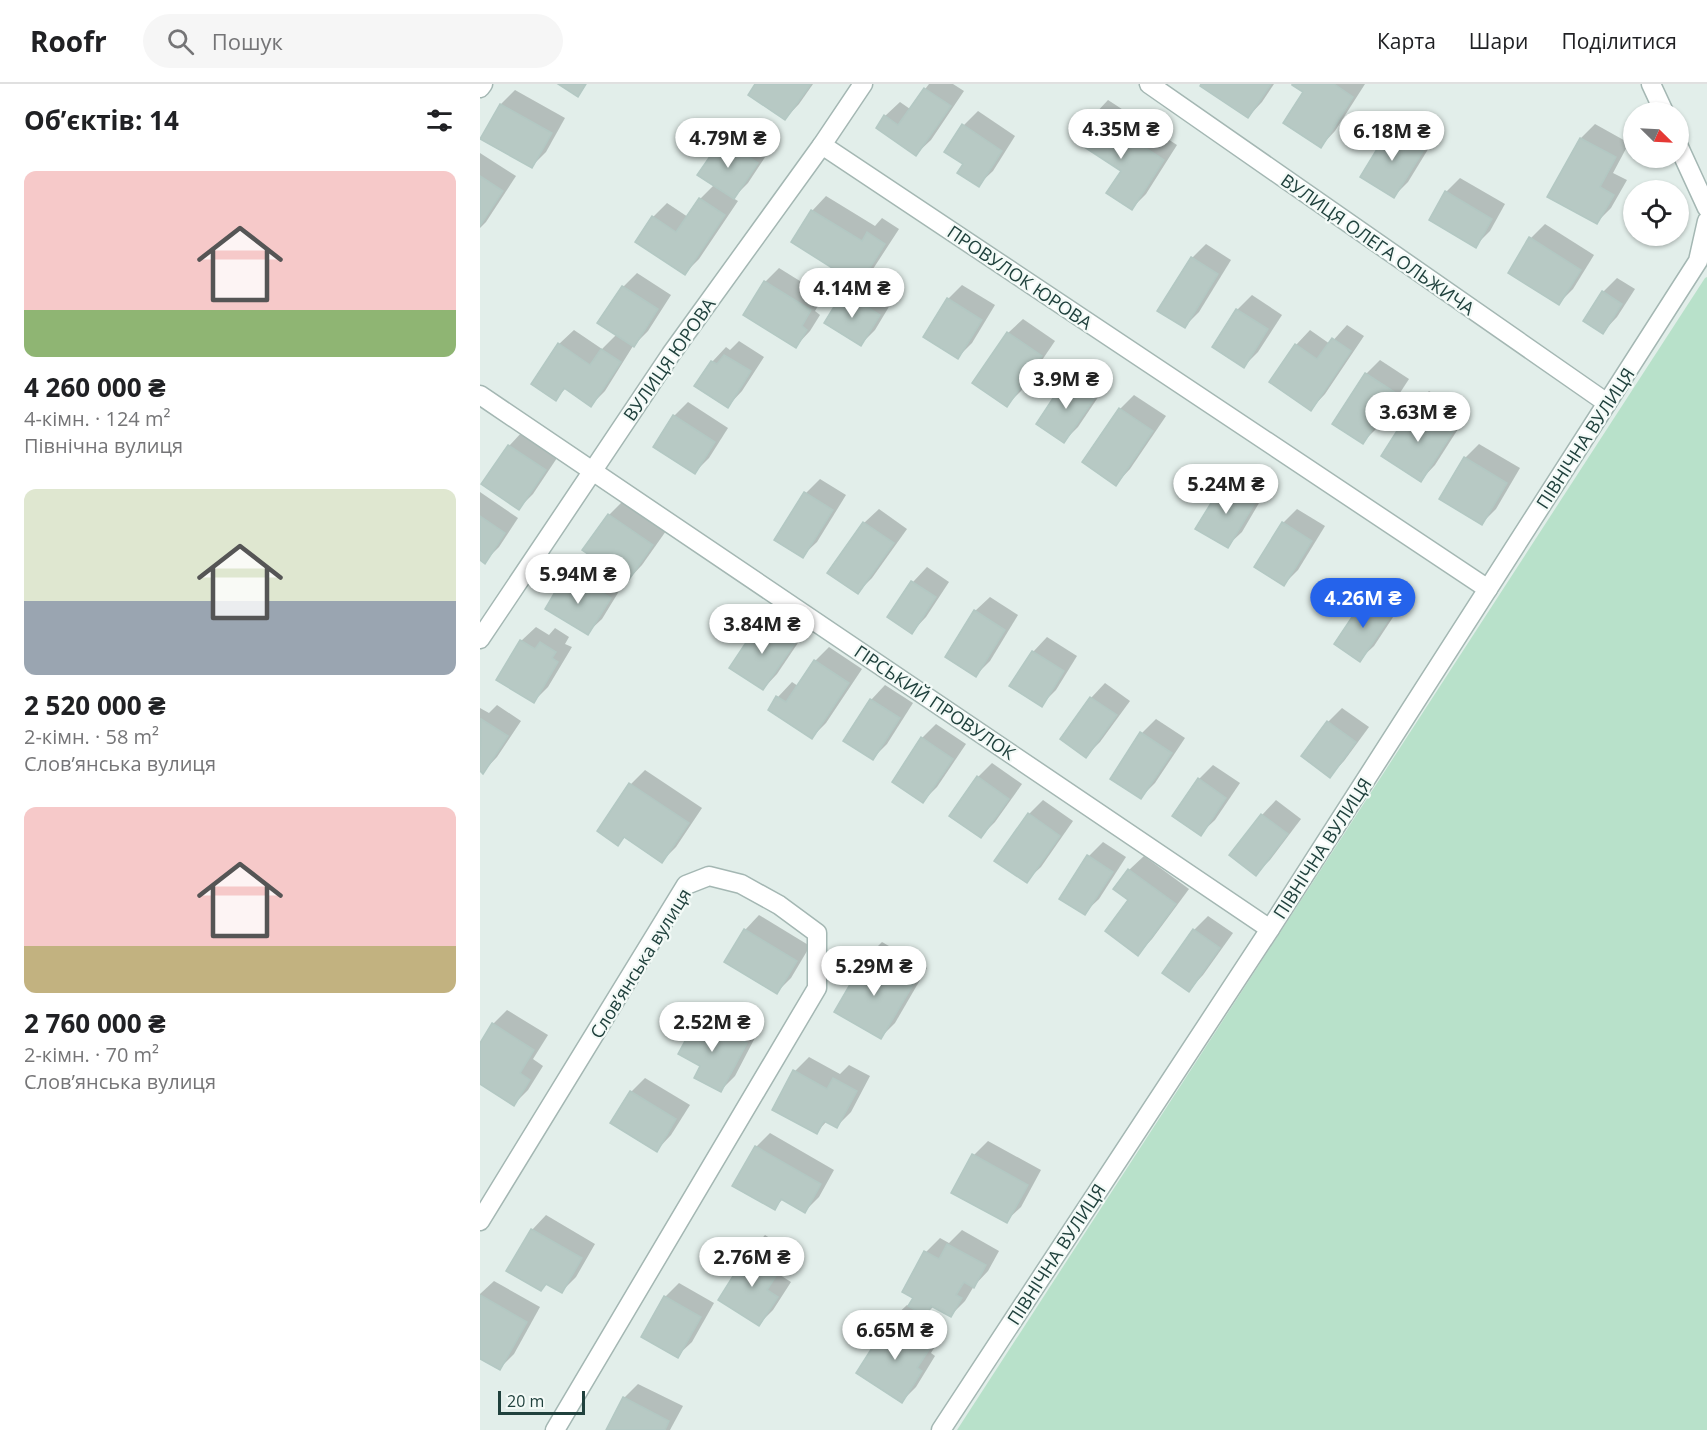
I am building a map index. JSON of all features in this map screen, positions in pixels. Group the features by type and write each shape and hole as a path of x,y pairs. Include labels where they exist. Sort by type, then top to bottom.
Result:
{"street":[{"path":"480,88 483,84"},
{"name":"ВУЛИЦЯ ЮРОВА","path":"480,639 678,344 822,145 863,84"},
{"name":"ВУЛИЦЯ ОЛЕГА ОЛЬЖИЧА","path":"1149,84 1607,403"},
{"path":"1651,84 1659,102"},
{"name":"ПРОВУЛОК ЮРОВА","path":"822,145 1488,589"},
{"path":"1689,168 1707,208"},
{"name":"ПІВНІЧНА ВУЛИЦЯ","path":"941,1430 1270,929 1698,261 1707,221"},
{"name":"ГІРСЬКИЙ ПРОВУЛОК","path":"480,395 1270,929"},
{"name":"Словʼянська вулиця","path":"480,1221 686,885 709,876 741,884 779,905 817,933 818,988 555,1430"}],"green space":[{"path":"1707,277 1707,1430 957,1430 1705,278"}],"building":[{"path":"558,84 586,84 578,97"},
{"path":"755,84 811,84 785,120 748,95"},
{"path":"1201,84 1271,84 1248,118 1200,86"},
{"path":"1292,84 1334,84 1353,97 1321,148 1283,123 1303,92"},
{"path":"924,88 951,106 916,156 876,128 884,115 898,125"},
{"path":"500,104 552,133 532,168 480,139"},
{"path":"1093,114 1164,160 1132,210 1106,193 1121,171 1075,141"},
{"path":"962,124 1002,151 979,187 957,173 963,164 944,152"},
{"path":"1391,126 1425,148 1394,198 1360,177"},
{"path":"1580,138 1616,157 1600,187 1614,195 1597,224 1547,197"},
{"path":"722,139 758,163 734,199 697,175"},
{"path":"480,176 503,191 480,226"},
{"path":"1445,191 1492,219 1476,248 1429,220"},
{"path":"699,198 725,215 685,275 635,242 652,216 676,232"},
{"path":"811,210 862,241 867,232 885,244 859,285 791,242"},
{"path":"1529,237 1581,270 1559,305 1508,273"},
{"path":"1191,257 1218,274 1185,328 1157,311"},
{"path":"764,281 811,310 802,326 807,330 796,348 743,315"},
{"path":"622,286 658,309 634,347 597,323"},
{"path":"1602,291 1622,304 1603,334 1583,321"},
{"path":"843,292 880,315 861,346 824,323"},
{"path":"947,298 982,320 958,359 923,337"},
{"path":"1236,309 1268,329 1244,368 1212,347"},
{"path":"1007,332 1042,356 1007,407 972,383"},
{"path":"1332,338 1351,351 1311,411 1269,382 1295,344 1317,359"},
{"path":"558,343 590,365 601,349 621,362 591,407 564,388 556,401 531,384"},
{"path":"724,355 751,371 728,408 694,386 711,361 717,364"},
{"path":"1365,373 1396,393 1363,444 1332,424"},
{"path":"1067,377 1096,396 1064,443 1036,424"},
{"path":"1414,404 1454,430 1421,482 1381,456"},
{"path":"1119,408 1153,431 1116,486 1082,462"},
{"path":"673,415 715,442 695,474 653,447"},
{"path":"508,445 546,470 519,510 481,484"},
{"path":"1464,457 1507,483 1482,525 1439,499"},
{"path":"1224,482 1256,501 1228,548 1195,529"},
{"path":"804,492 833,510 803,558 774,540"},
{"path":"608,514 653,545 628,581 582,550"},
{"path":"480,516 505,533 485,564 480,560"},
{"path":"863,522 894,543 858,594 827,573"},
{"path":"1282,522 1312,541 1284,586 1254,567"},
{"path":"562,580 578,590 583,581 611,598 588,635 545,609"},
{"path":"911,581 936,597 912,634 887,617"},
{"path":"1366,596 1392,614 1360,662 1334,644"},
{"path":"974,610 1005,630 976,677 945,657"},
{"path":"761,620 795,643 763,690 729,668"},
{"path":"520,640 535,649 540,642 556,652 552,658 558,662 534,703 496,680"},
{"path":"1032,651 1064,671 1042,707 1009,686"},
{"path":"814,660 849,683 812,739 768,710 776,696 786,702"},
{"path":"1090,697 1117,715 1086,758 1060,739"},
{"path":"870,699 900,718 873,760 843,741"},
{"path":"481,719 508,736 483,774 480,771"},
{"path":"1327,721 1356,742 1330,778 1301,756"},
{"path":"1140,732 1172,753 1141,799 1110,779"},
{"path":"921,737 953,759 923,803 892,782"},
{"path":"977,776 1009,799 981,838 949,816"},
{"path":"1198,778 1226,798 1201,836 1172,816"},
{"path":"629,783 689,823 662,863 624,837 618,846 597,831"},
{"path":"1028,813 1060,836 1027,883 994,861"},
{"path":"1261,814 1288,834 1256,876 1229,855"},
{"path":"1087,855 1113,872 1085,915 1059,899"},
{"path":"1128,869 1176,904 1138,956 1105,931 1128,900 1113,889"},
{"path":"744,929 797,961 777,994 724,962"},
{"path":"1193,929 1220,948 1189,992 1162,973"},
{"path":"867,955 914,983 881,1039 834,1012"},
{"path":"698,1017 747,1043 721,1092 694,1078 700,1066 678,1054"},
{"path":"492,1023 534,1050 520,1073 530,1080 514,1106 480,1084 480,1043"},
{"path":"793,1070 827,1089 833,1078 857,1091 837,1128 824,1121 817,1134 772,1110"},
{"path":"630,1091 676,1119 657,1152 610,1123"},
{"path":"755,1146 821,1184 805,1213 781,1199 775,1210 732,1186"},
{"path":"972,1154 1028,1185 1007,1223 951,1193"},
{"path":"531,1229 582,1258 562,1293 546,1284 541,1291 506,1271"},
{"path":"947,1244 986,1265 974,1288 964,1282 956,1295 962,1298 951,1317 931,1306 926,1316 908,1306 913,1298 902,1292 924,1251 939,1259"},
{"path":"750,1249 781,1268 767,1290 778,1297 759,1326 718,1300"},
{"path":"480,1295 527,1322 500,1370 480,1359"},
{"path":"664,1296 701,1317 678,1358 641,1337"},
{"path":"891,1318 932,1345 917,1368 922,1371 902,1403 856,1373"},
{"path":"623,1397 669,1421 665,1430 606,1430"}]}
